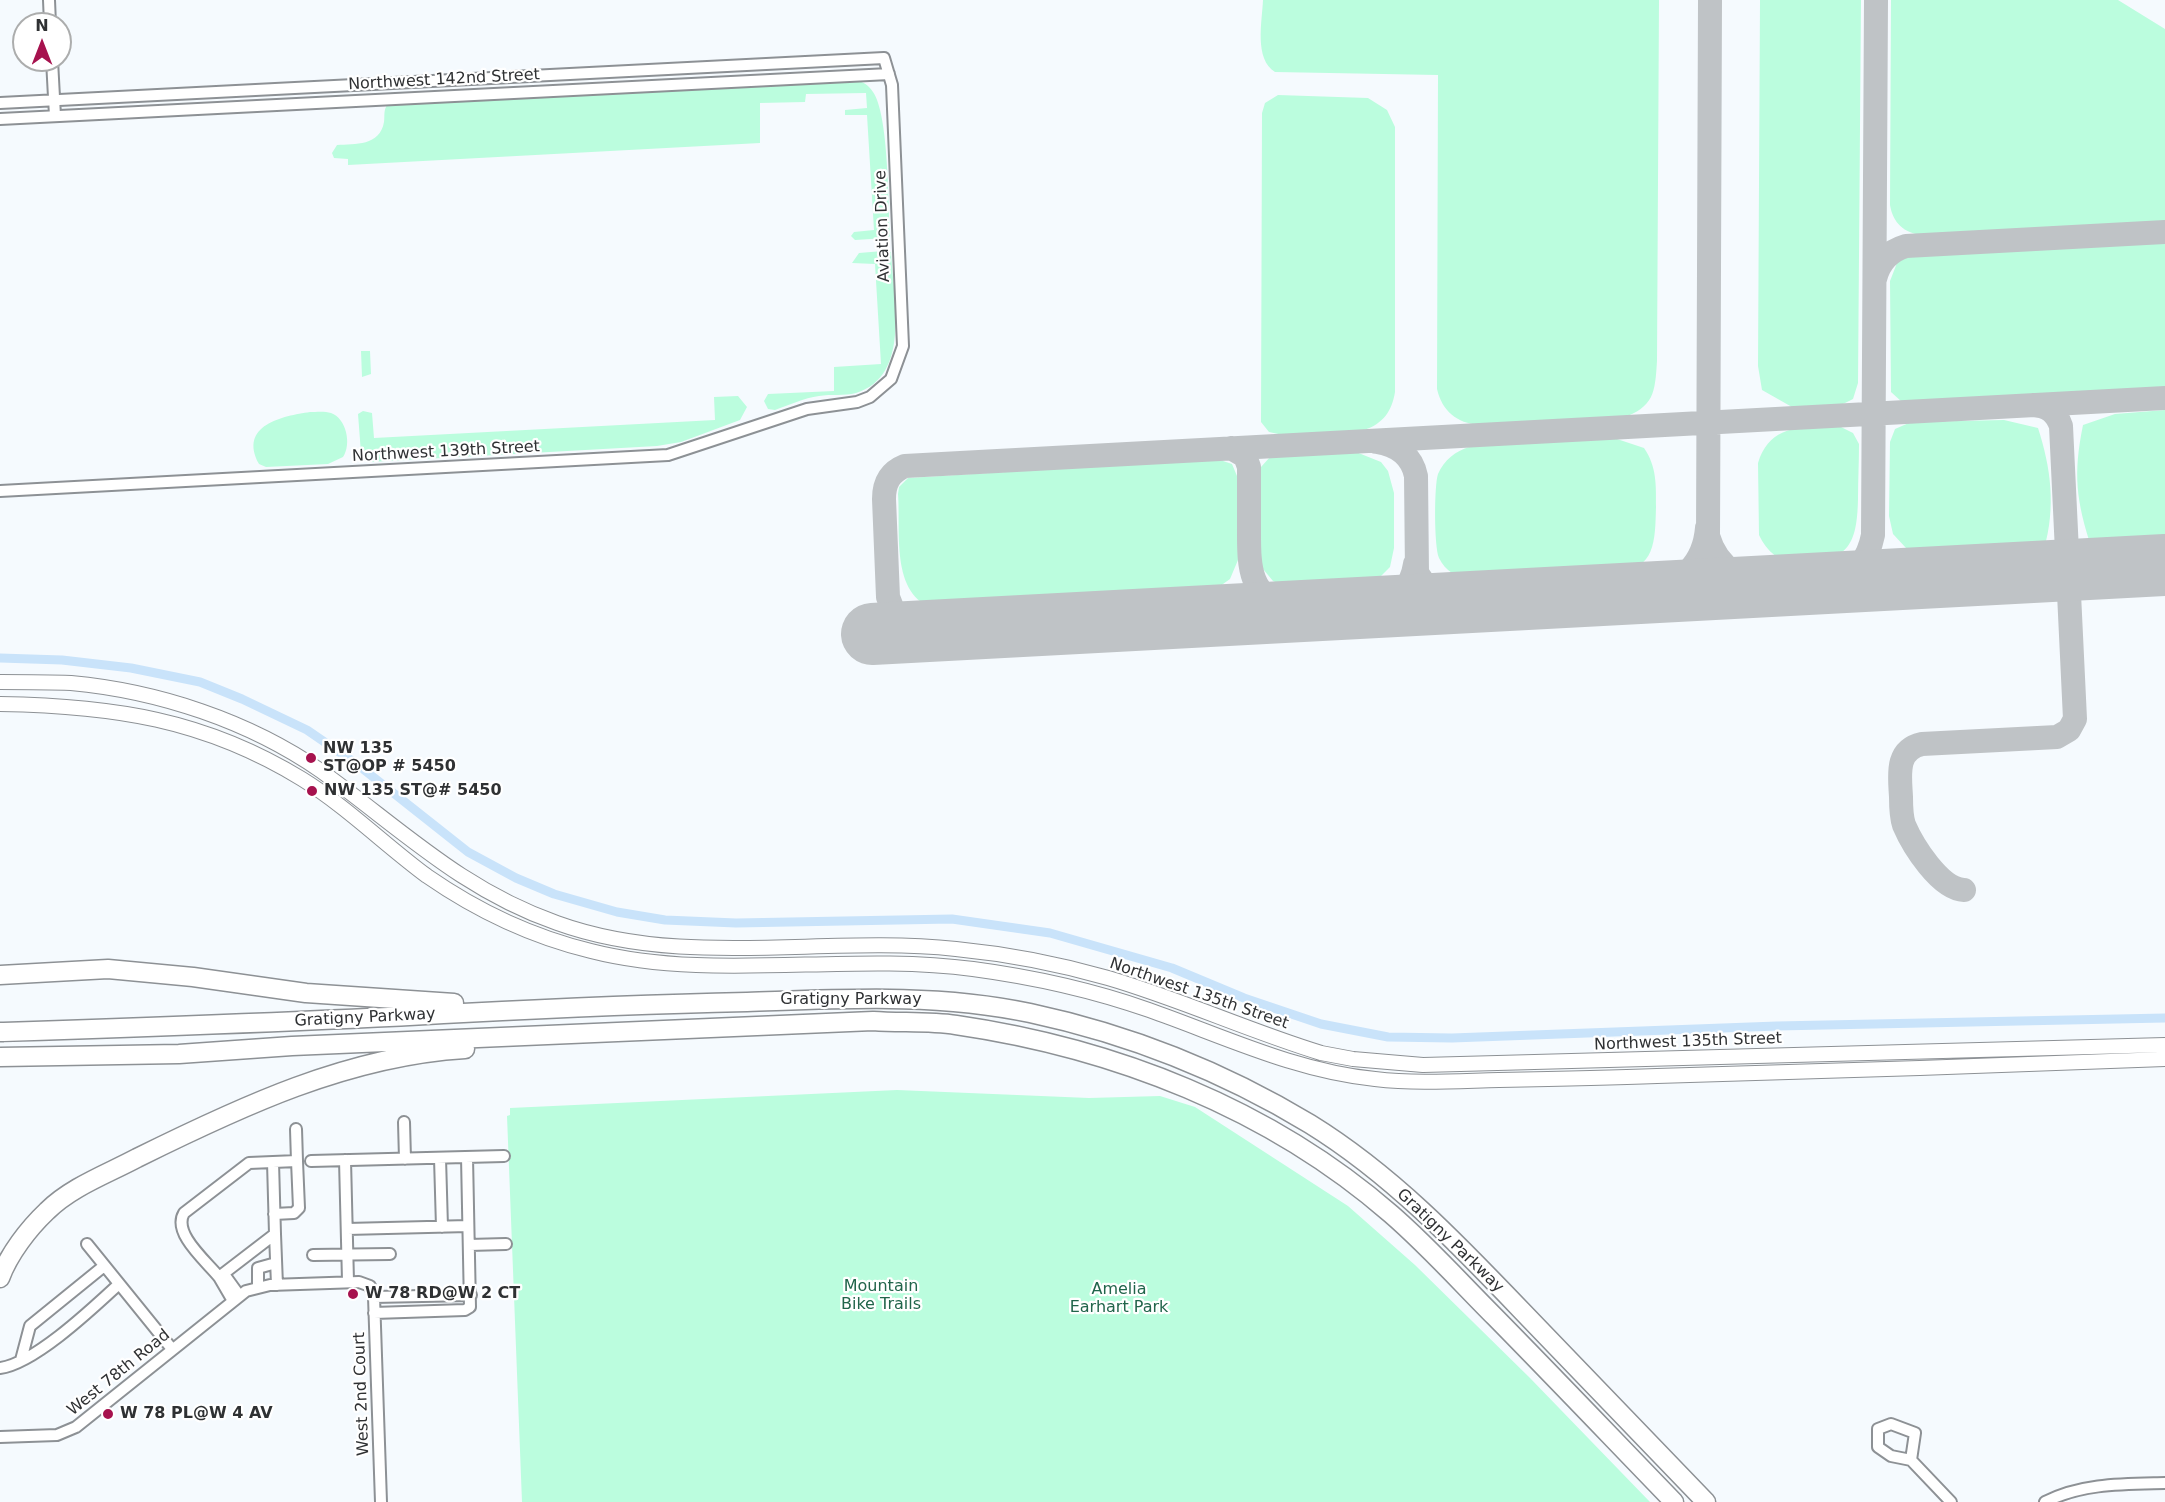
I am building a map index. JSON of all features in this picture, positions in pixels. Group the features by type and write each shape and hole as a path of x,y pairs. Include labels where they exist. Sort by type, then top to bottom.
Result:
{"highway":[{"path":"0,967 25,972"},
{"path":"0,975 108,969 193,977 306,993 527,1008"},
{"name":"Gratigny Parkway","path":"0,1032 372,1018 527,1008 874,997 954,1002 1037,1015 1109,1033 1180,1059 1237,1084 1311,1125 1367,1165 1421,1209 1706,1502"},
{"name":"Gratigny Parkway","path":"0,1057 70,1057 873,1021 953,1025 1046,1041 1117,1061 1199,1092 1261,1124 1333,1170 1391,1214 1674,1502"},
{"path":"0,1278 6,1263 47,1210 80,1187 221,1117 292,1088 393,1060 458,1049 512,1046 565,1036"},
{"path":"0,1067 70,1057"}],"main road":[{"name":"Northwest 135th Street","path":"0,682 71,684 130,692 172,702 214,716 286,750 318,769 436,860 476,886 557,923 593,934 682,947 876,944 997,954 1107,978 1321,1053 1362,1060 1423,1065 2165,1045"},
{"name":"Northwest 135th Street","path":"0,704 74,705 128,712 216,736 278,765 309,783 429,877 468,902 550,939 625,959 689,965 875,962 997,972 1100,994 1314,1069 1378,1080 1421,1082 1641,1077 2165,1059"},
{"path":"1641,1059 1641,1077"}],"street":[{"name":"Aviation Drive","path":"882,388 891,379 903,346 892,85 884,58"},
{"name":"Northwest 142nd Street","path":"0,104 884,58"},
{"path":"53,72 55,116"},
{"name":"Northwest 142nd Street","path":"0,119 889,74"},
{"name":"Northwest 139th Street","path":"0,491 668,455 807,408 857,402 882,388"},
{"path":"404,1122 405,1159"},
{"path":"274,1214 294,1213 298,1210 296,1129"},
{"path":"311,1161 504,1156"},
{"path":"374,1314 465,1310 470,1306 467,1157"},
{"path":"440,1158 442,1227"},
{"path":"345,1160 348,1281"},
{"path":"238,1297 182,1231 180,1224 183,1215 249,1163 297,1161"},
{"path":"273,1162 277,1285"},
{"path":"347,1229 468,1226"},
{"path":"219,1277 275,1234"},
{"path":"87,1244 172,1349"},
{"path":"469,1245 506,1244"},
{"path":"313,1255 390,1254"},
{"path":"258,1287 258,1268 276,1263"},
{"path":"21,1360 30,1326 104,1266"},
{"name":"West 78th Road","path":"0,1437 48,1436 65,1433 91,1415 238,1297 258,1287 348,1281 372,1292 397,1297 471,1296"},
{"path":"0,1368 21,1360 51,1341 119,1284"},
{"name":"West 2nd Court","path":"372,1292 381,1502"},
{"path":"397,1297 398,1313"},
{"path":"1911,1460 1951,1502"},
{"path":"2045,1502 2061,1494 2098,1485 2165,1483"}],"green space":[{"path":"1263,0 1659,0 1657,361 1655,382 1647,404 1633,414 1622,418 1479,425 1457,419 1447,410 1437,389 1438,75 1275,72 1268,66 1262,49"},
{"path":"1760,0 1861,0 1858,383 1853,399 1839,406 1792,407 1762,390 1758,366"},
{"path":"1891,0 2118,0 2165,29 2165,222 1922,235 1900,226 1890,205"},
{"path":"854,80 865,83 871,89 878,103 882,120 888,182 890,236 887,238 855,240 851,236 854,232 874,230 867,115 845,115 845,110 867,108 866,93 806,94 805,102 760,103 760,143 348,165 348,159 334,158 332,153 337,145 366,142 378,136 382,130 388,104"},
{"path":"1278,95 1368,98 1387,110 1395,127 1395,392 1386,416 1364,430 1283,435 1269,432 1261,422 1262,113 1265,103"},
{"path":"2165,242 2165,389 1913,402 1902,402 1891,392 1890,281 1897,263 1906,256"},
{"path":"891,252 896,312 892,353 885,370 874,384 856,393 813,397 775,410 768,409 764,401 768,394 834,391 834,367 881,364 875,264 852,263 859,253"},
{"path":"361,351 370,351 371,374 362,377"},
{"path":"738,396 747,407 740,420 681,442 657,446 370,462 361,453 358,414 363,411 372,413 374,438 715,420 714,397"},
{"path":"2165,410 2165,545 2092,549 2079,502 2077,473 2083,425 2115,414"},
{"path":"310,412 331,413 340,420 347,439 346,452 343,457 328,464 266,467 259,464 254,451 254,440 259,431 276,420"},
{"path":"2004,420 2038,428 2049,473 2051,503 2044,549 1931,557 1906,548 1893,534 1889,516 1890,442 1895,429 1911,422"},
{"path":"1803,427 1841,427 1853,433 1859,444 1857,515 1852,538 1840,554 1818,562 1795,564 1782,560 1766,547 1759,535 1758,463 1771,440 1780,434"},
{"path":"1614,438 1644,448 1654,469 1655,531 1646,560 1639,566 1615,574 1472,581 1452,573 1442,563 1437,552 1435,529 1437,480 1444,464 1455,454 1469,447"},
{"path":"1356,452 1381,462 1388,471 1394,493 1394,548 1390,567 1379,578 1365,586 1295,591 1273,581 1263,569 1260,560 1261,467 1270,457"},
{"path":"1217,459 1232,464 1237,476 1238,560 1230,579 1209,594 941,610 924,604 913,594 905,580 899,546 898,494 899,487 908,478"},
{"name":"Mountain Bike Trails","path":"897,1090 1089,1098 1160,1096 1195,1107 1348,1206 1415,1265 1530,1378 1650,1502 522,1502 507,1116 510,1115 510,1108"}],"waterway":[{"path":"0,658 62,660 131,668 200,682 307,730 358,765 468,852 516,878 554,894 617,912 665,920 736,923 952,919 1050,933 1172,968 1244,998 1321,1024 1388,1037 1452,1038 1777,1026 2165,1018"}],"taxiway":[{"path":"1710,0 1708,536 1712,548 1725,566 1753,581 1777,585"},
{"path":"1831,582 1847,576 1860,566 1868,552 1873,535 1876,0"},
{"path":"1875,279 1879,267 1886,258 1906,246 2165,232"},
{"path":"908,632 893,610 888,597 884,499 889,479 895,471 905,466 2165,398"},
{"path":"1964,890 1955,888 1937,875 1921,855 1904,825 1900,781 1903,758 1913,747 1922,744 2057,737 2069,730 2075,719 2061,426 2051,411 2033,405"},
{"path":"1377,442 1397,449 1407,457 1414,469 1417,573 1432,595 1455,603"},
{"path":"1231,448 1245,456 1249,467 1250,555 1254,578 1266,597 1291,611"},
{"path":"1647,592 1670,584 1689,571 1701,552 1707,528"},
{"path":"1373,607 1402,593 1410,581 1415,564"}],"runway":[{"path":"872,634 2165,565"}],"place":[{"name":"NW 135 ST@OP # 5450","path":"311,758"},
{"name":"NW 135 ST@# 5450","path":"312,791"},
{"name":"W 78 RD@W 2 CT","path":"353,1294"},
{"name":"W 78 PL@W 4 AV","path":"108,1414"}],"park label":[{"name":"Amelia Earhart Park","path":"1119,1299"}]}
